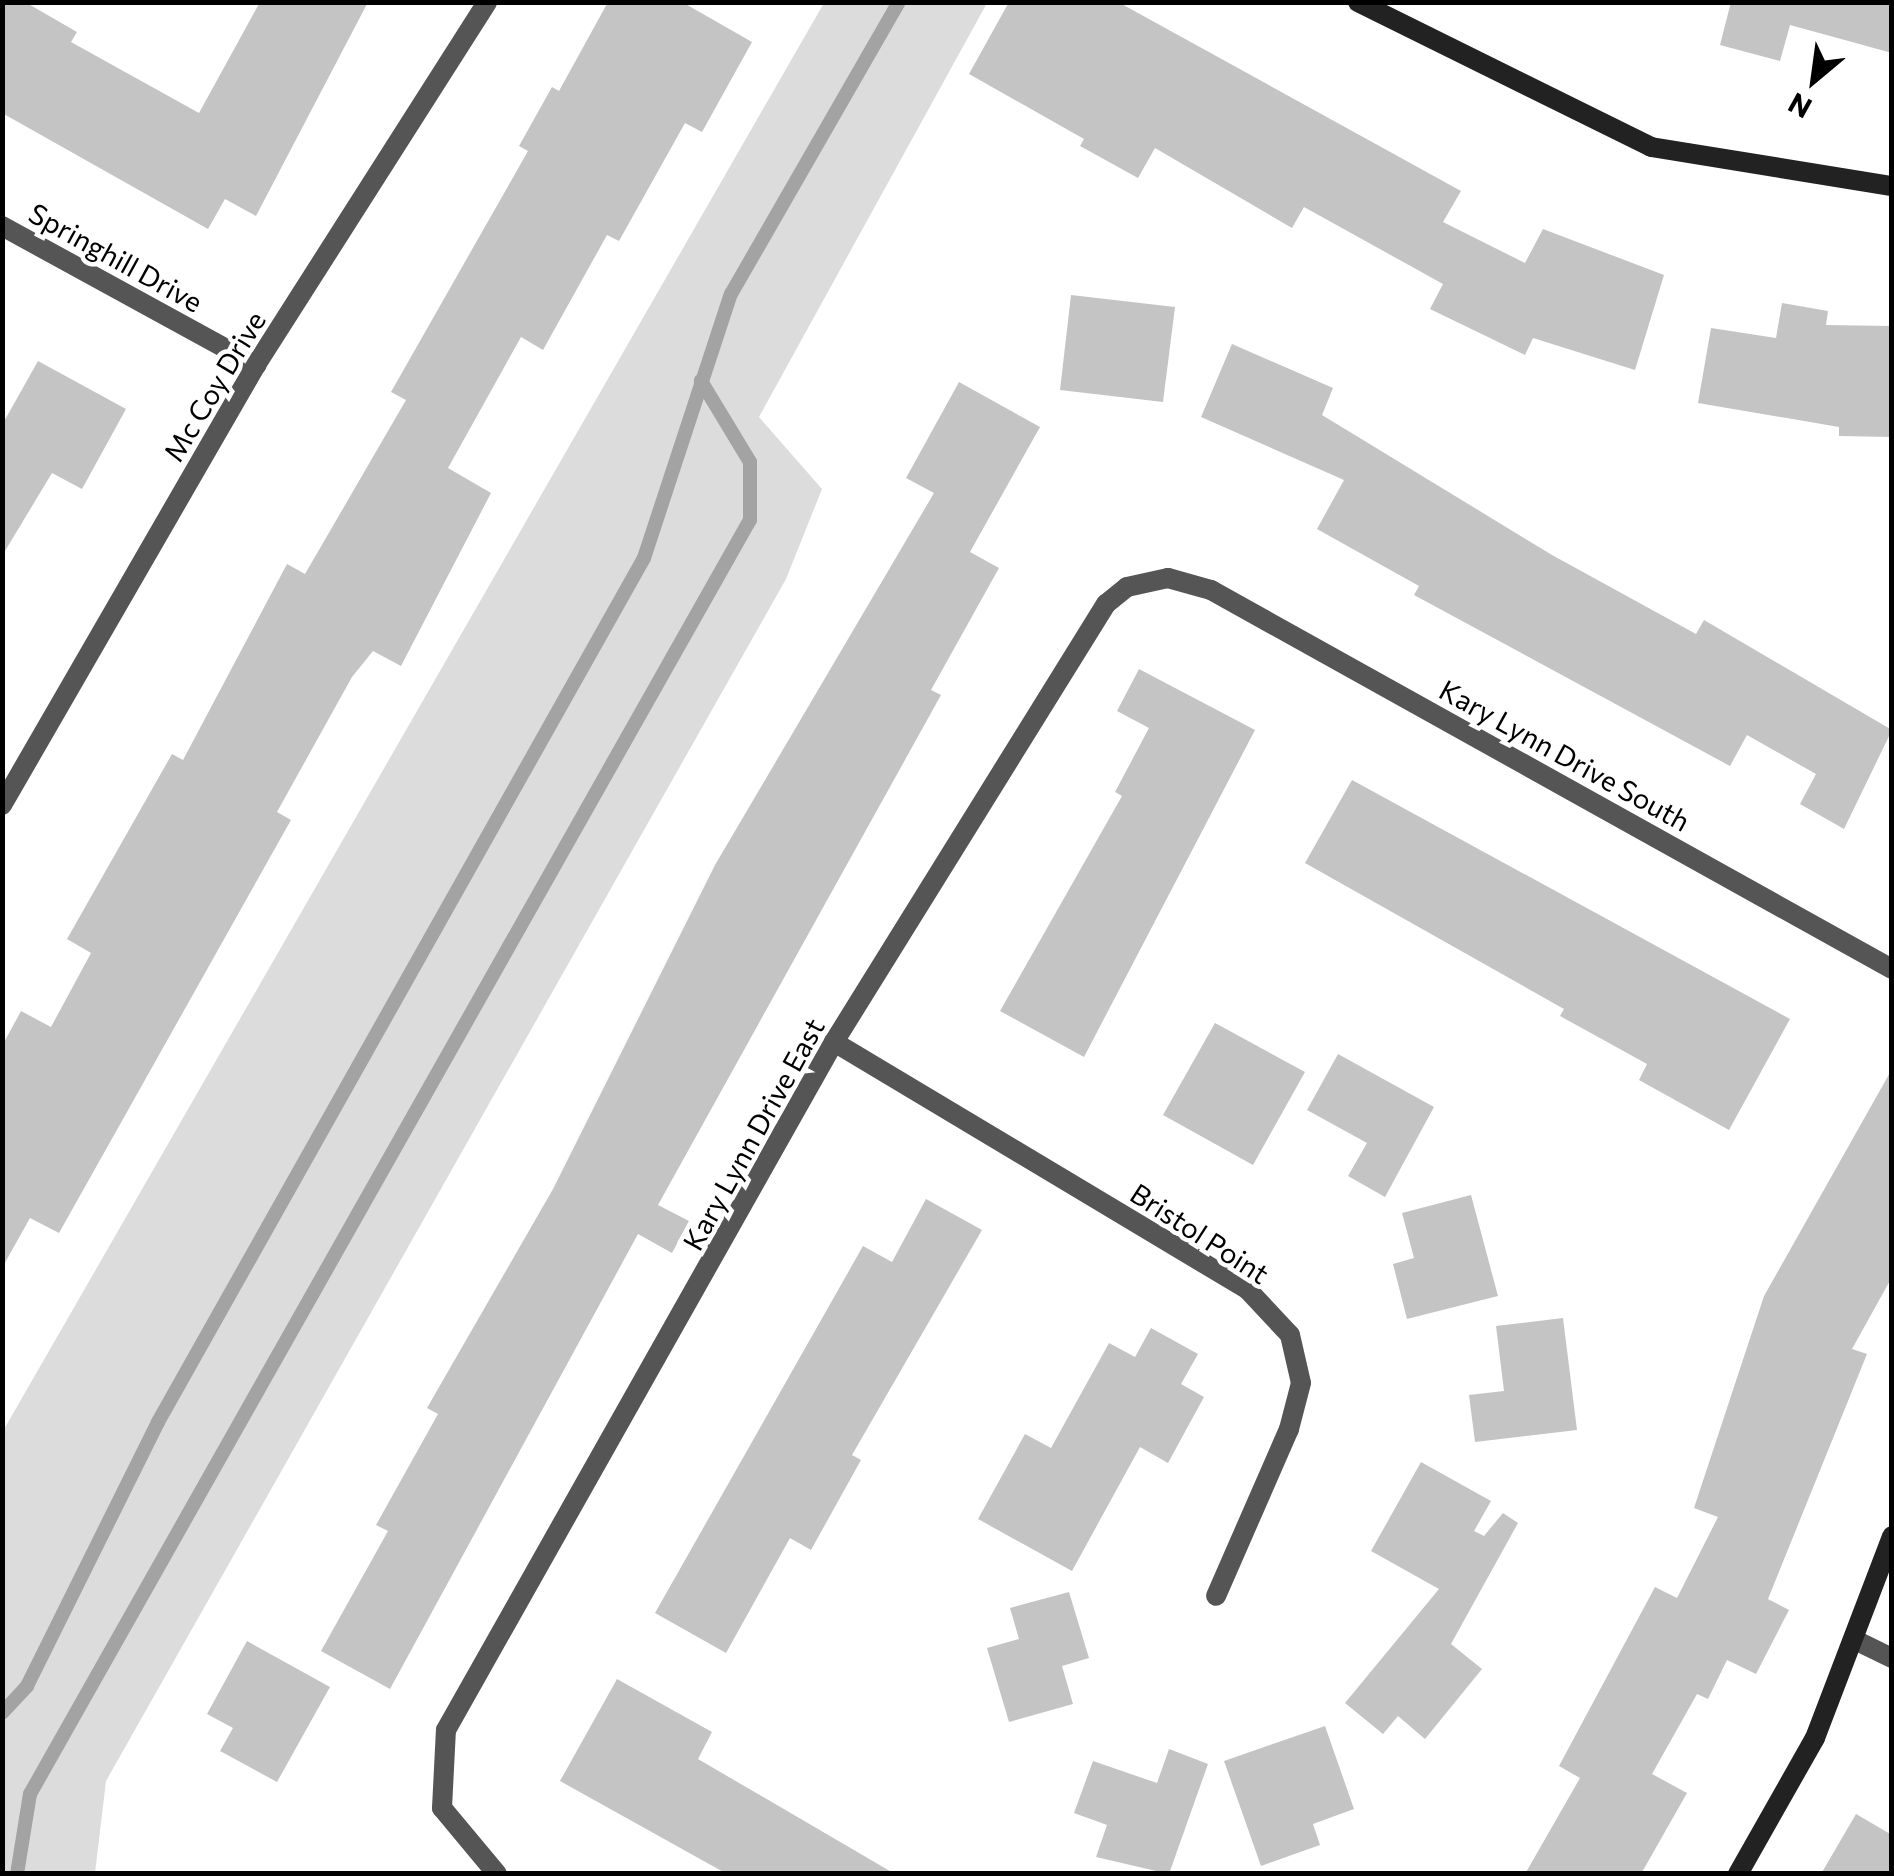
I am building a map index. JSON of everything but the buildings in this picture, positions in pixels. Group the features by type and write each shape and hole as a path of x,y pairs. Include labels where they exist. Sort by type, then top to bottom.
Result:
{"main road":[{"path":"1358,2 1563,111 1651,147 1892,186"},
{"path":"1738,1874 1857,1641 1892,1536"}],"street":[{"name":"Mc Coy Drive","path":"2,805 256,365 487,2"},
{"name":"Springhill Drive","path":"2,226 256,365"},
{"name":"Kary Lynn Drive East","path":"498,1874 442,1808 446,1730 834,1042 1106,604 1127,587 1168,578 1212,590"},
{"name":"Kary Lynn Drive South","path":"1212,590 1892,969"},
{"name":"Bristol Point","path":"834,1042 1247,1289 1290,1335 1301,1383 1290,1429 1216,1596"},
{"path":"1857,1641 1892,1658"}],"shaded area":[{"path":"824,3 987,3 759,417 822,489 786,579 106,1781 95,1873 3,1873 3,1431"}],"waterway":[{"path":"2,1713 27,1686 158,1422 644,558 731,294 899,2"},
{"path":"17,1874 30,1794 750,520 750,462 701,381"}]}
